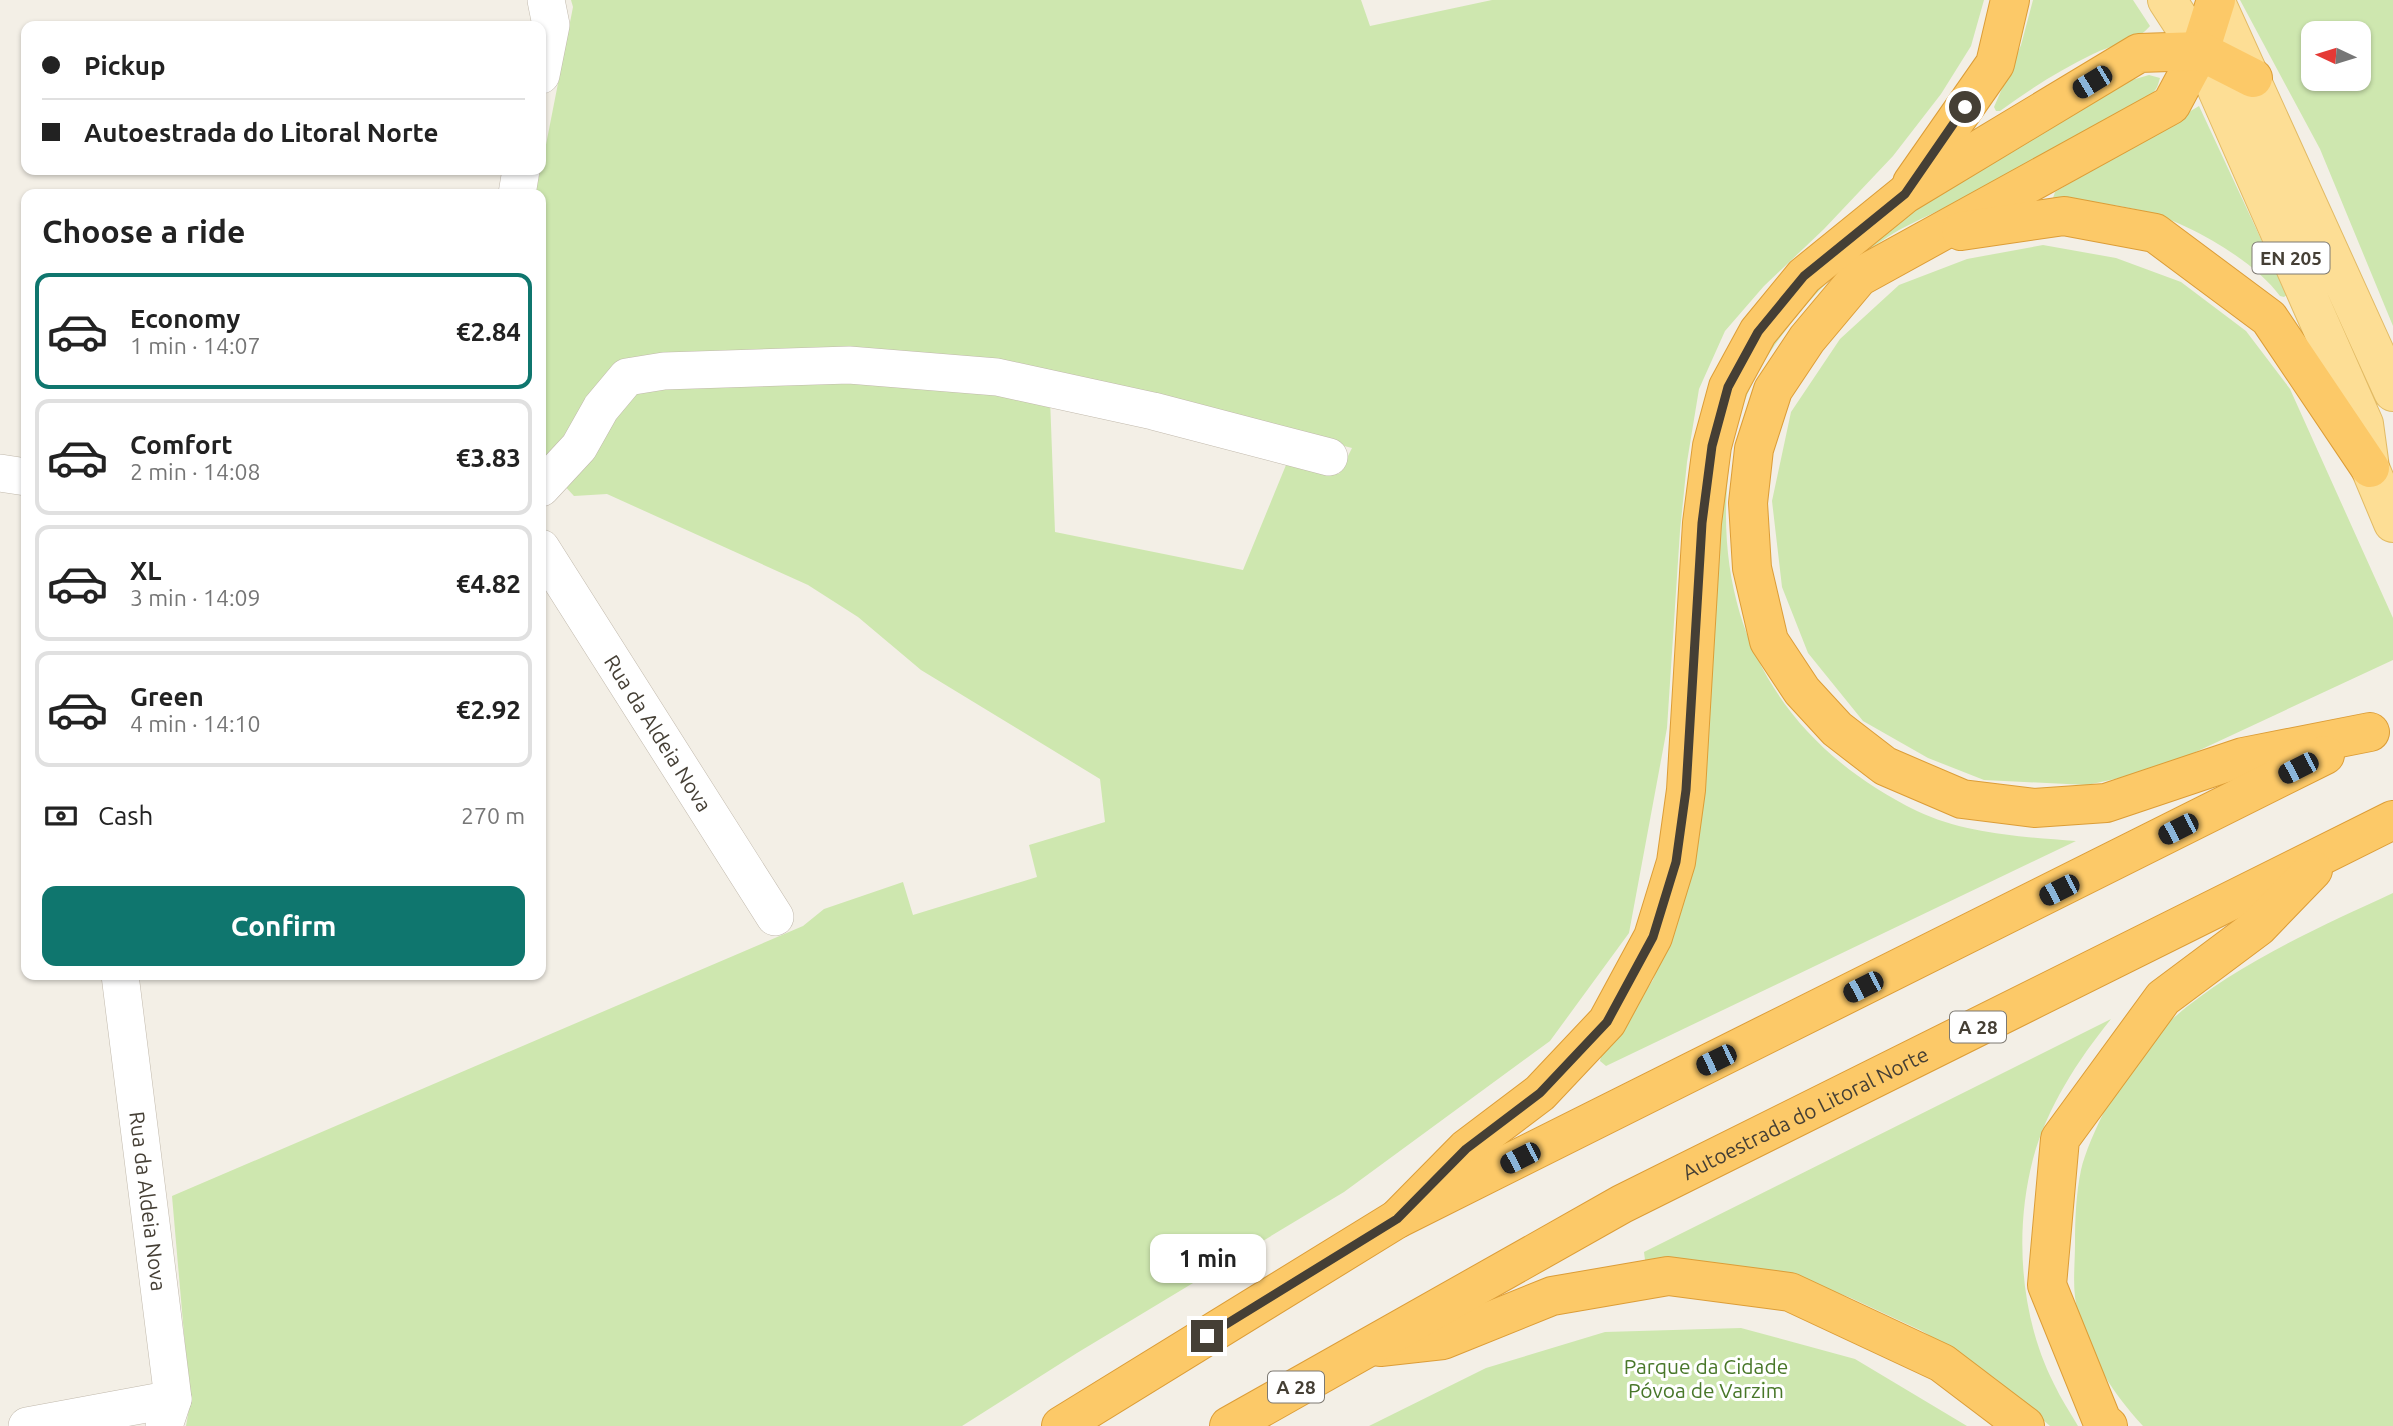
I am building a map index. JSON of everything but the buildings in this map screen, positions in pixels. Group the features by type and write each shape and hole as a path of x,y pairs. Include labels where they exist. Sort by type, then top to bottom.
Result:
{"highway":[{"path":"1905,194 1995,64 2010,0"},
{"path":"2216,0 2200,51 2171,105 1859,277 1807,339 1773,390 1754,449 1748,503 1752,568 1769,641 1802,691 1837,729 1885,766 1962,799 2034,808 2106,803 2243,757 2381,726"},
{"path":"1397,1219 1466,1149 1540,1093 1607,1022 1653,937 1676,862 1686,790 1702,523 1712,446 1728,387 1758,332 1804,276 1905,194 2139,53 2200,51 2252,78"},
{"path":"1938,234 2064,216 2155,233 2269,318 2370,468"},
{"path":"1061,1426 1397,1219 2381,726"},
{"name":"Autoestrada do Litoral Norte","path":"1229,1426 1622,1204 2393,820"},
{"path":"2108,1426 2102,1421 2047,1285 2060,1139 2164,998 2258,927 2333,849"},
{"path":"1364,1348 1443,1340 1552,1296 1668,1276 1790,1292 1942,1363 2025,1426"}],"main road":[{"name":"EN 205","path":"2167,0 2200,51 2364,424 2370,468 2393,523"},
{"name":"EN 205","path":"2216,0 2393,392"}],"street":[{"path":"546,0 551,25 546,50"},
{"path":"546,483 579,447 601,408 626,377 664,371 849,365 997,377 1153,411 1329,457"},
{"path":"0,473 21,476"},
{"name":"Rua da Aldeia Nova","path":"546,556 775,917"},
{"name":"Rua da Aldeia Nova","path":"121,980 169,1412"},
{"path":"27,1426 169,1412"}],"green space":[{"path":"571,0 1361,0 1370,26 1492,0 1984,0 1971,46 1941,94 1893,156 1824,229 1764,286 1725,331 1699,389 1687,462 1680,531 1667,728 1629,933 1550,1041 1344,1192 1077,1353 962,1426 186,1426 190,1403 172,1196 803,926 824,909 903,882 913,915 1037,877 1029,845 1105,822 1100,779 921,670 858,617 808,585 607,494 574,496 546,468 546,189 535,189 539,175 546,175 546,145 573,7","holes":["1049,371 1352,448 1339,474 1286,465 1243,570 1055,532"]},
{"path":"2033,0 2133,0 2150,26 2131,40 2100,51 2069,67 1996,111 1994,107 2021,45"},
{"path":"2240,0 2393,0 2393,326 2320,149"},
{"path":"2149,75 2160,78 2156,89 2136,106 1995,183 1899,230 1854,260 1823,287 1785,331 1753,382 1737,423 1729,467 1726,512 1729,562 1738,608 1754,651 1776,691 1803,727 1836,759 1874,787 1935,819 1975,830 2076,841 1606,1066 1600,1061 1601,1056 1653,980 1670,934 1721,480 1742,394 1786,321 1861,244 2111,86"},
{"path":"2199,106 2287,295 2284,297 2235,255 2176,222 2128,208 2053,198 2055,192"},
{"path":"2043,245 2116,258 2181,282 2246,331 2290,389 2393,618 2393,660 2157,770 2087,785 1984,780 1928,758 1863,721 1808,653 1782,587 1772,501 1791,412 1840,339 1899,285 1967,259"},
{"path":"2393,893 2393,1426 2143,1426 2119,1398 2099,1367 2084,1333 2075,1297 2078,1188 2085,1156 2099,1122 2128,1070 2147,1044 2200,997 2262,957"},
{"path":"2111,1019 2076,1068 2046,1121 2033,1159 2023,1216 2024,1274 2034,1331 2054,1384 2078,1426 2050,1426 1996,1379 1959,1354 1922,1331 1851,1298 1817,1285 1650,1263 1645,1260 1644,1252"},
{"name":"Parque da Cidade Póvoa de Varzim","path":"1741,1328 1855,1359 1967,1426 1369,1426 1486,1368 1605,1332"}],"route":[{"path":"1207,1336 1397,1219 1466,1149 1540,1093 1607,1022 1653,937 1676,862 1686,790 1702,523 1712,446 1728,387 1758,332 1804,276 1905,194 1965,107"}]}
